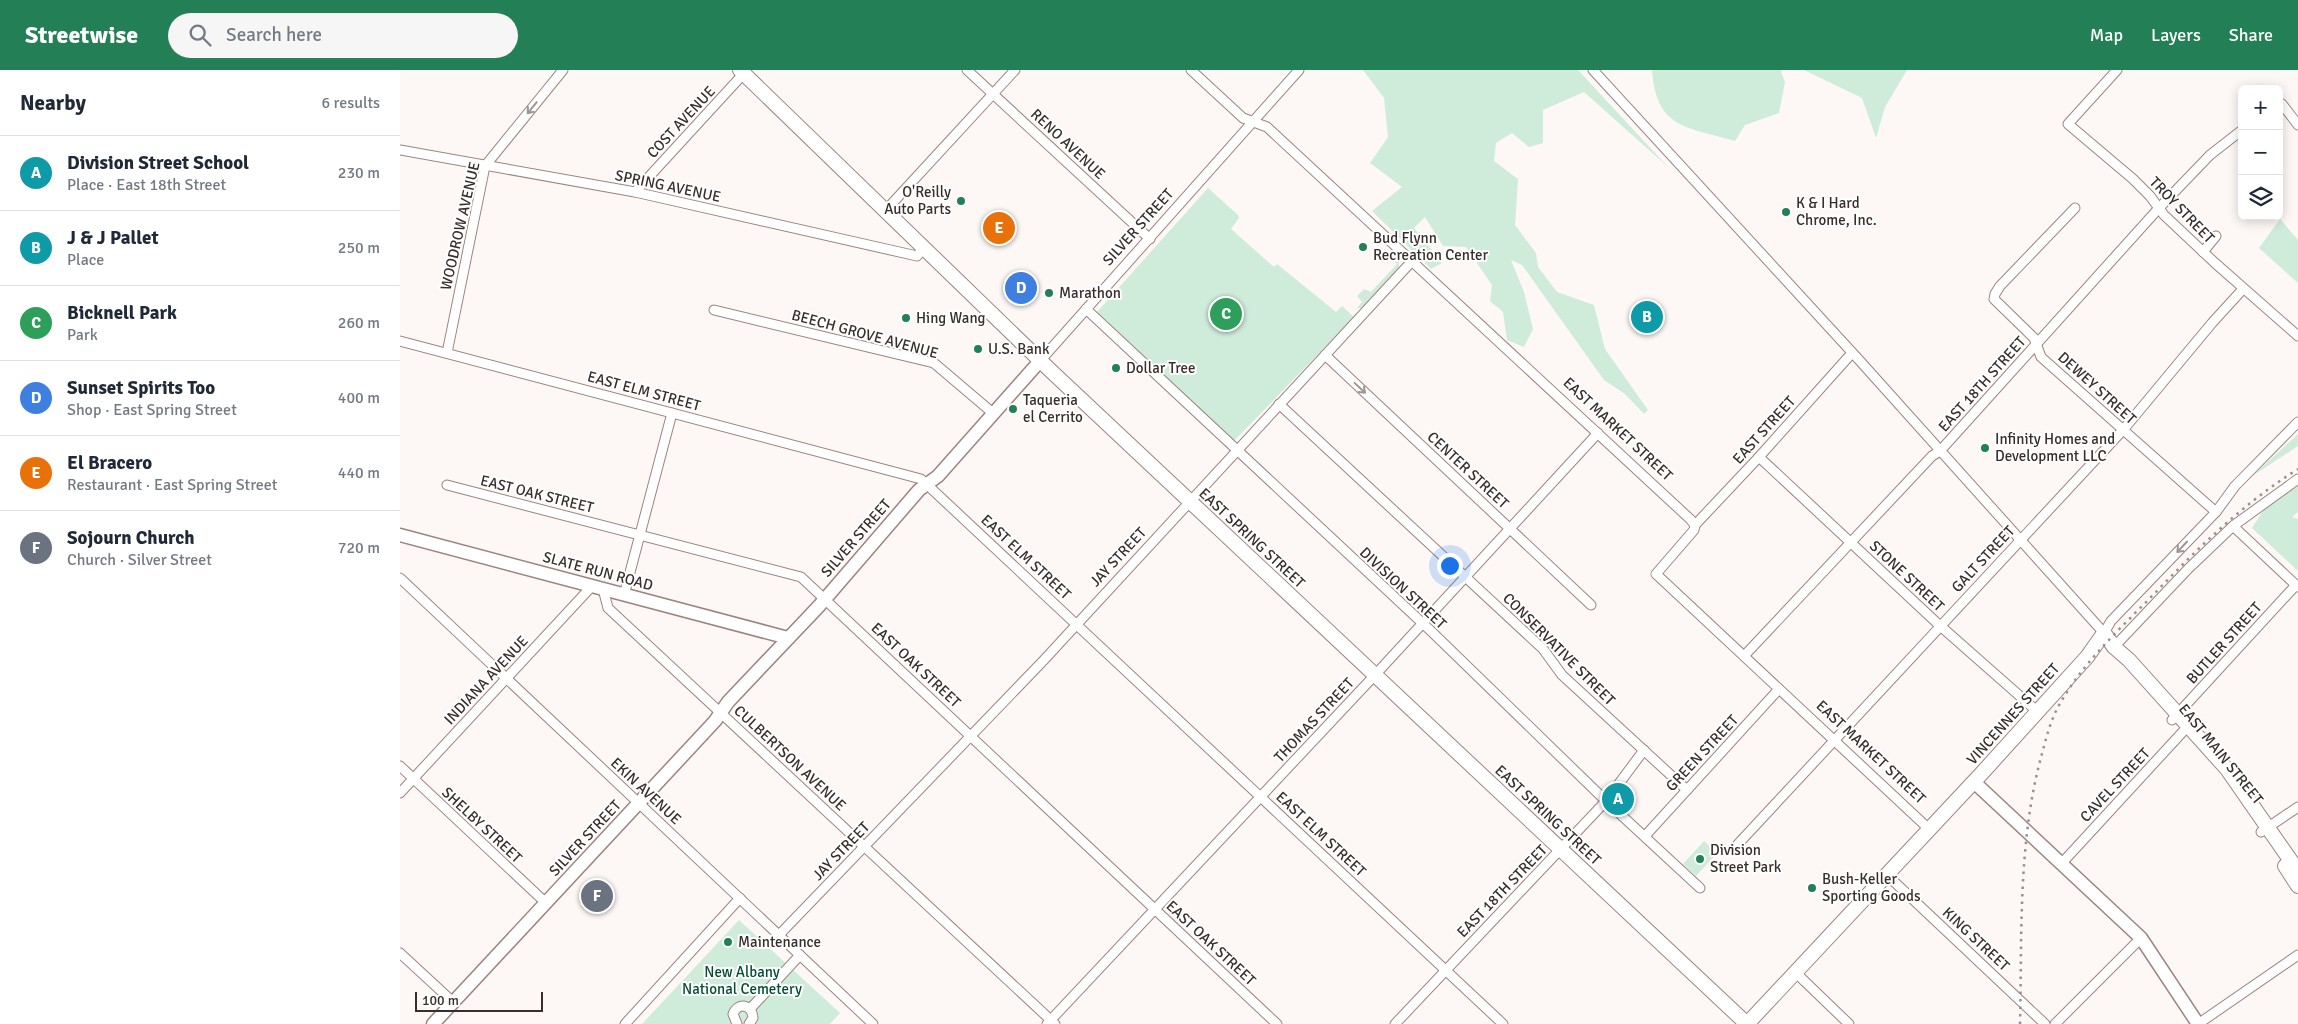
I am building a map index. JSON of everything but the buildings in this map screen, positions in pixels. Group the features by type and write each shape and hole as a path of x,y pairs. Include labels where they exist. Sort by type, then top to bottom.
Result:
{"main road":[{"name":"EAST SPRING STREET","path":"744,71 1040,361 1747,1024"},
{"name":"SILVER STREET","path":"433,1024 639,803 728,702 825,599 919,490 938,476 1040,361"},
{"name":"SLATE RUN ROAD","path":"400,535 788,638"},
{"name":"EAST MAIN STREET","path":"2104,633 2175,717 2227,769 2298,886"},
{"name":"VINCENNES STREET","path":"1747,1024 2038,712 2087,657 2104,633"},
{"path":"1974,782 2062,862 2141,938 2198,1024"},
{"name":"EAST MAIN STREET","path":"2265,829 2298,871"}],"street":[{"name":"WOODROW AVENUE","path":"447,353 485,166 563,70"},
{"name":"RENO AVENUE","path":"967,70 1150,239"},
{"path":"886,210 1015,70"},
{"name":"EAST MARKET STREET","path":"1191,70 1243,118 1267,127 1695,525 1690,537 1656,574 1930,829"},
{"name":"SILVER STREET","path":"1040,361 1299,70"},
{"path":"1593,70 1852,352 2104,633"},
{"name":"TROY STREET","path":"2117,70 2068,124 2133,179 2203,252 2298,336"},
{"name":"COST AVENUE","path":"635,192 744,71"},
{"path":"2283,107 2298,125"},
{"name":"EAST 18TH STREET","path":"1744,656 1932,456 1940,451 2210,154 2238,133"},
{"name":"SPRING AVENUE","path":"400,150 635,192 916,256 924,248"},
{"name":"DEWEY STREET","path":"2074,208 1995,294 1996,302 2034,338 2040,357 2216,512"},
{"path":"2203,252 2216,236"},
{"name":"JAY STREET","path":"780,936 971,736 1412,260"},
{"name":"GALT STREET","path":"1738,844 2123,430 2212,323 2243,289"},
{"name":"DIVISION STREET","path":"1086,309 1700,888"},
{"name":"BEECH GROVE AVENUE","path":"714,310 934,363 994,414"},
{"name":"EAST ELM STREET","path":"400,341 921,479 1503,1024"},
{"name":"EAST STREET","path":"1695,525 1759,457 1852,352"},
{"name":"CENTER STREET","path":"1325,355 1592,605"},
{"name":"CONSERVATIVE STREET","path":"1279,404 1543,649 1562,675 1687,790"},
{"path":"624,594 672,413"},
{"name":"VINCENNES STREET","path":"2104,633 2111,621 2216,512 2235,486 2298,422"},
{"name":"THOMAS STREET","path":"1051,1023 1598,433"},
{"name":"STONE STREET","path":"1759,457 1940,626 2038,712"},
{"path":"2114,647 2189,568 2233,526 2298,479"},
{"name":"EAST OAK STREET","path":"448,486 801,577 1277,1024"},
{"path":"2233,526 2297,586"},
{"name":"EKIN AVENUE","path":"400,578 873,1024"},
{"name":"BUTLER STREET","path":"2175,717 2297,586"},
{"name":"INDIANA AVENUE","path":"400,793 507,679 598,588"},
{"name":"CULBERTSON AVENUE","path":"598,588 608,608 1051,1023"},
{"name":"GREEN STREET","path":"1645,836 1779,689"},
{"name":"CAVEL STREET","path":"2062,862 2186,729"},
{"name":"EAST 18TH STREET","path":"1395,1024 1562,850 1606,801 1644,750"},
{"name":"SHELBY STREET","path":"400,766 546,903"},
{"path":"2265,829 2298,807"},
{"name":"KING STREET","path":"1887,875 2045,1024"},
{"path":"624,1024 740,898"},
{"path":"2055,1024 2141,938"},
{"path":"400,953 453,1002"},
{"path":"750,1009 800,955"},
{"path":"2198,1024 2298,955"},
{"path":"1795,972 1848,1024"},
{"path":"737,1024 733,1018 736,1009 744,1006 750,1009 753,1018 748,1024"}],"green space":[{"path":"1363,70 1578,70 1668,167 1584,92 1543,110 1543,143 1529,147 1512,133 1496,143 1494,161 1518,179 1515,225 1536,253 1538,267 1557,292 1594,305 1605,349 1648,410 1644,414 1625,394 1604,380 1522,265 1511,260 1524,292 1533,329 1524,347 1507,340 1503,312 1490,301 1492,285 1466,247 1443,246 1425,217 1414,228 1442,263 1431,269 1372,211 1402,187 1370,163 1388,137 1384,98"},
{"path":"1652,70 1783,70 1781,72 1785,82 1779,113 1745,125 1735,141 1689,128 1667,115 1660,104 1655,89"},
{"path":"1804,70 1907,70 1885,107 1876,138 1862,98"},
{"path":"1208,188 1238,215 1239,218 1231,229 1274,267 1277,264 1336,312 1342,306 1354,317 1234,441 1097,312"},
{"path":"2281,220 2298,240 2298,283 2259,248"},
{"path":"1392,254 1399,261 1399,268 1362,308 1357,308 1362,302 1357,296 1364,289 1371,292 1397,264 1390,256"},
{"path":"2298,434 2298,446 2251,477"},
{"path":"2298,486 2298,512 2292,517 2298,519 2298,571 2252,528 2266,506"},
{"name":"Division Street Park","path":"1704,841 1717,853 1696,876 1683,864"},
{"name":"New Albany National Cemetery","path":"739,920 840,1013 830,1024 642,1024"}],"railway":[{"path":"2020,1024 2022,891 2028,826 2040,761 2058,707 2090,661 2103,646 2189,558 2259,496 2298,469"}],"place":[{"name":"O'Reilly Auto Parts","path":"961,201"},
{"name":"K & I Hard Chrome, Inc.","path":"1786,212"},
{"name":"El Bracero","path":"999,228"},
{"name":"Bud Flynn Recreation Center","path":"1363,247"},
{"name":"Sunset Spirits Too","path":"1021,288"},
{"name":"Marathon","path":"1049,293"},
{"name":"Bicknell Park","path":"1226,314"},
{"name":"J & J Pallet","path":"1647,317"},
{"name":"Hing Wang","path":"906,318"},
{"name":"U.S. Bank","path":"978,349"},
{"name":"Dollar Tree","path":"1116,368"},
{"name":"Taqueria el Cerrito","path":"1013,409"},
{"name":"Infinity Homes and Development LLC","path":"1985,448"},
{"name":"Division Street School","path":"1618,799"},
{"name":"Division Street Park","path":"1700,859"},
{"name":"Bush-Keller Sporting Goods","path":"1812,888"},
{"name":"Sojourn Church","path":"597,896"},
{"name":"Maintenance","path":"728,942"}]}
